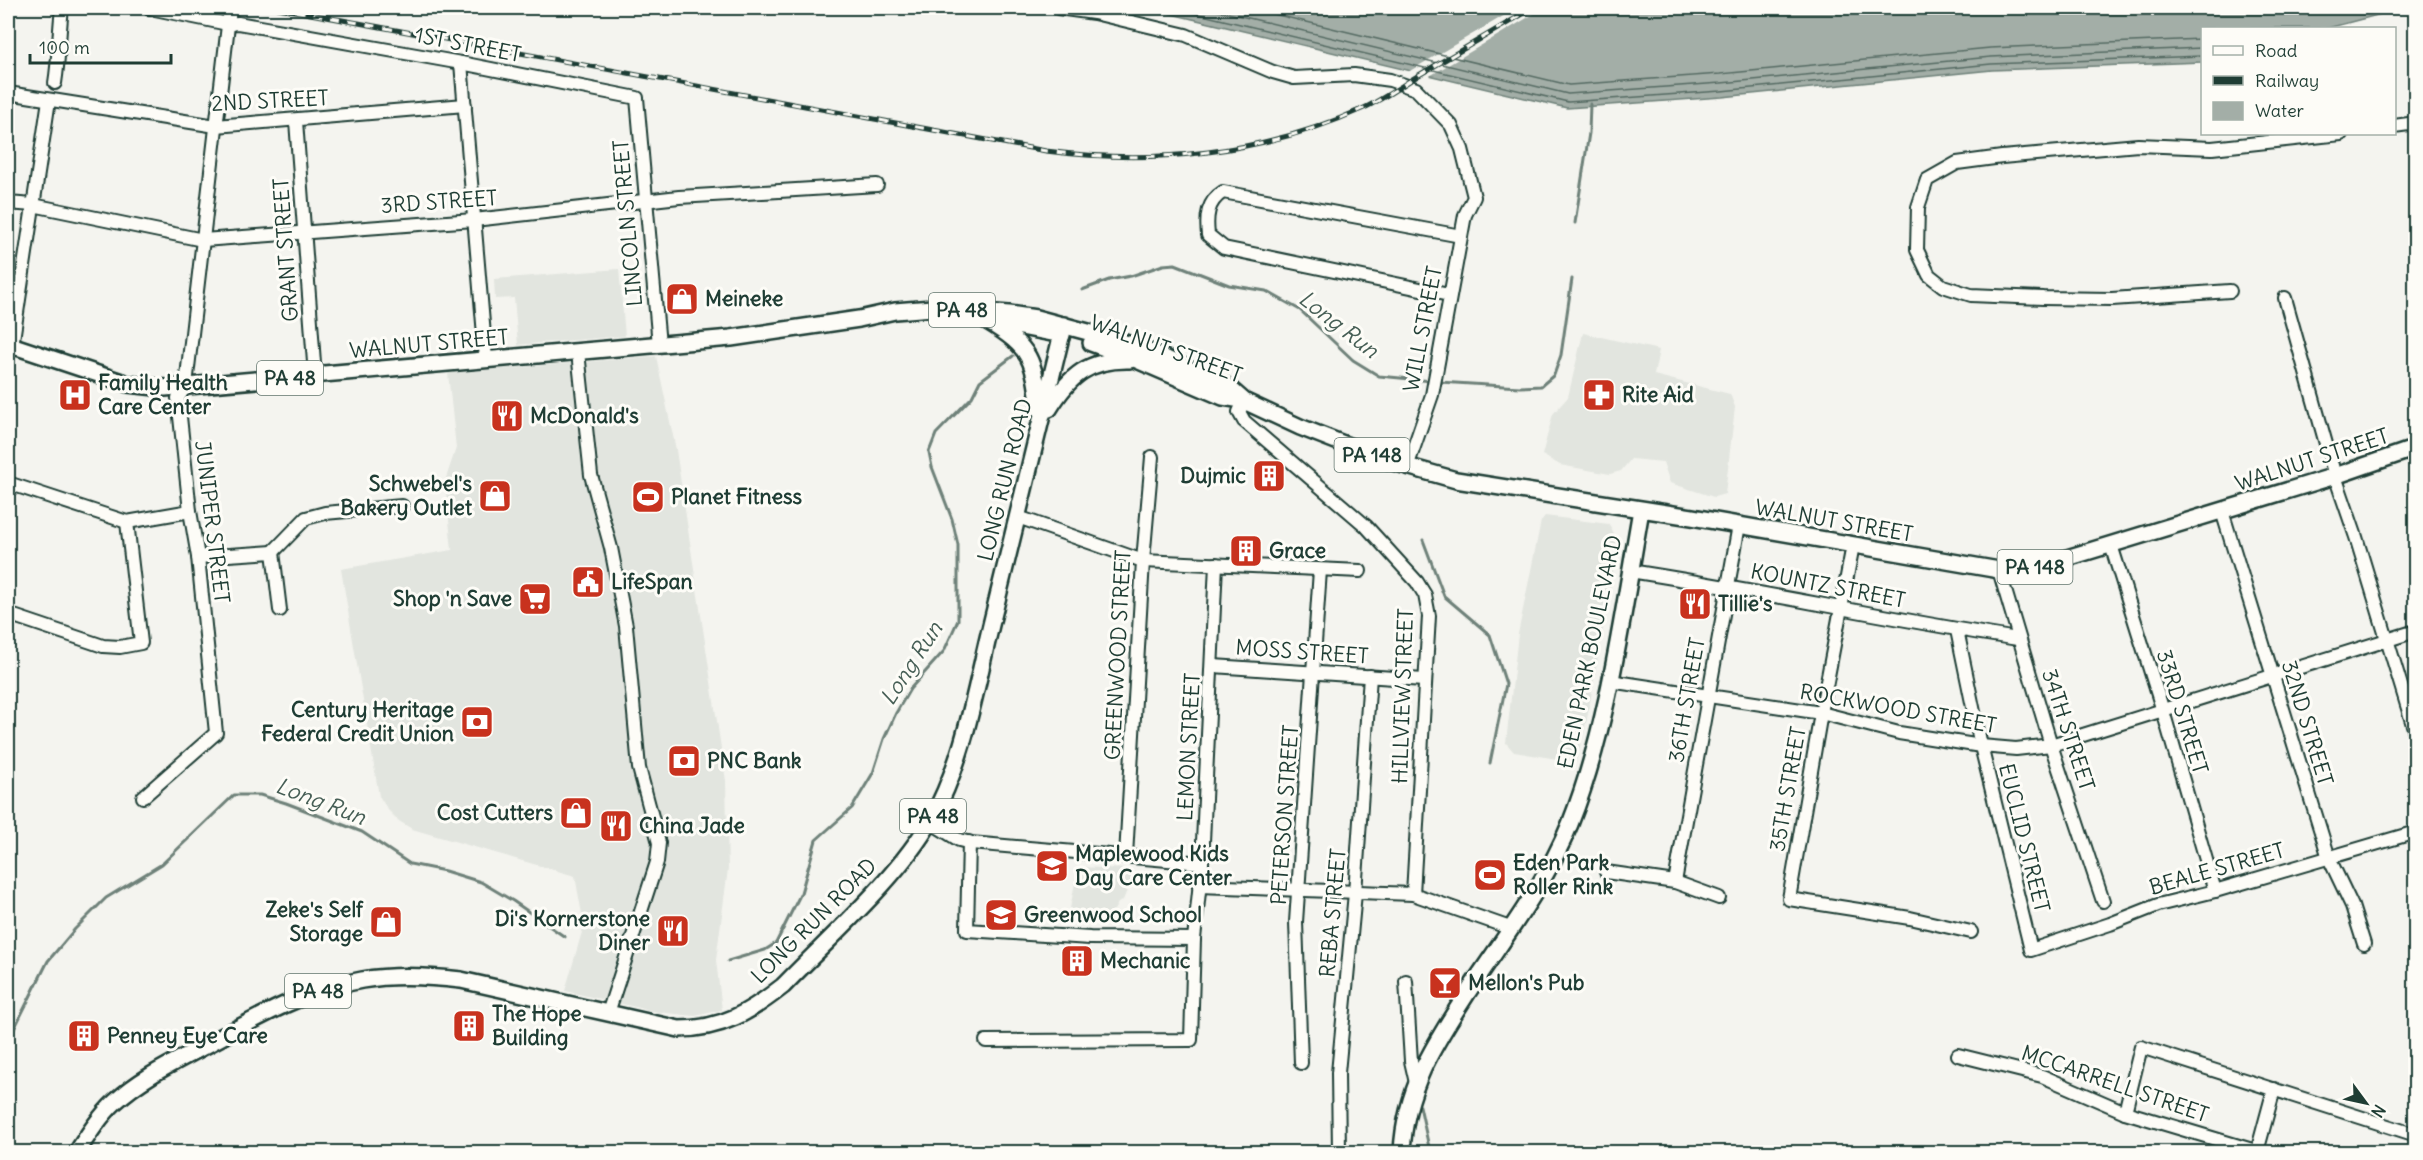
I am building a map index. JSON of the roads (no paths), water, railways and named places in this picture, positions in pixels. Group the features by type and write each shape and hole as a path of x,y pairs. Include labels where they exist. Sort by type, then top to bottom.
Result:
{"main road":[{"name":"WALNUT STREET","path":"10,345 128,384 147,388 315,376 731,338 859,319 895,311 932,309 1009,314 1063,330 1223,397 1244,400"},
{"name":"WALNUT STREET","path":"859,319 925,317 987,321 1114,339 1160,356 1228,387 1244,400 1326,438 1407,467 1473,483 1739,525 1999,570 2019,570 2044,565 2335,476 2415,448"},
{"name":"PA 48","path":"987,321 1012,336 1033,365 1041,422"},
{"name":"LONG RUN ROAD","path":"77,1152 89,1133 114,1103 145,1078 285,1003 330,987 373,978 427,976 461,980 679,1029 699,1029 721,1024 746,1012 783,986 902,860 930,822 957,762 1063,330"},
{"path":"1041,422 1059,392 1074,376 1091,365 1114,359 1137,360"},
{"name":"EDEN PARK BOULEVARD","path":"1402,1152 1407,1112 1416,1083 1434,1043 1542,881 1569,825 1587,772 1610,681 1641,510"}],"street":[{"path":"55,83 60,52 58,41 62,8"},
{"name":"1ST STREET","path":"150,8 228,24 238,22 461,63 637,98"},
{"name":"JUNIPER STREET","path":"143,797 216,733 198,557 190,511 178,398 186,385 230,8"},
{"name":"WILL STREET","path":"1058,8 1094,13 1186,35 1273,72 1294,78 1354,75 1390,80 1416,89 1451,124 1462,149 1474,197 1465,215 1432,395 1407,467"},
{"path":"461,63 486,359"},
{"name":"2ND STREET","path":"8,93 216,126 465,105"},
{"name":"LINCOLN STREET","path":"637,98 659,345"},
{"path":"10,345 49,100"},
{"name":"GRANT STREET","path":"296,121 315,376"},
{"path":"2396,126 2415,123"},
{"path":"2229,291 2112,299 1971,295 1943,286 1929,275 1917,250 1918,207 1927,180 1957,163 2138,145 2212,148 2332,135"},
{"name":"3RD STREET","path":"8,203 33,205 203,240 474,220 679,197 877,185"},
{"path":"1449,295 1224,248 1208,235 1207,221 1211,202 1223,192 1461,236"},
{"path":"2285,298 2335,476 2415,735"},
{"path":"578,352 591,475 611,548 626,626 639,768 658,843 657,862 608,1014"},
{"name":"HILLVIEW STREET","path":"1244,400 1239,412 1244,421 1366,526 1417,582 1428,605 1413,894"},
{"name":"GREENWOOD STREET","path":"1126,856 1143,561 1152,457"},
{"path":"8,483 128,522 190,511"},
{"path":"198,557 273,552 306,518 325,513 402,506"},
{"name":"32ND STREET","path":"2222,511 2271,677 2329,858 2352,906 2364,944"},
{"path":"1018,517 1143,561 1360,571"},
{"path":"8,614 103,646 120,647 141,643 128,522"},
{"name":"36TH STREET","path":"1674,882 1739,525"},
{"name":"35TH STREET","path":"1853,545 1789,898 1910,918 1971,932"},
{"name":"33RD STREET","path":"2111,545 2163,711 2215,891"},
{"path":"273,552 280,610"},
{"name":"LEMON STREET","path":"987,1041 1191,1040 1194,939 1202,863 1213,666 1216,564"},
{"name":"PETERSON STREET","path":"1301,1063 1296,922 1320,570"},
{"name":"34TH STREET","path":"1999,570 2051,745 2103,901"},
{"name":"KOUNTZ STREET","path":"1630,571 1728,586 1957,630 2018,639"},
{"name":"EUCLID STREET","path":"1957,630 1981,746 2031,950"},
{"name":"ROCKWOOD STREET","path":"1610,681 1821,713 1899,733 2016,749 2051,745 2415,631"},
{"name":"MOSS STREET","path":"1213,666 1424,680"},
{"name":"REBA STREET","path":"1339,1152 1338,1073 1355,893 1370,676"},
{"path":"930,822 959,840 969,842 1202,863"},
{"name":"BEALE STREET","path":"2031,950 2110,924 2158,904 2215,891 2415,831"},
{"path":"969,842 967,930 1090,938 1194,939"},
{"path":"1606,872 1674,882 1719,898"},
{"path":"1199,886 1413,894 1510,928"},
{"path":"1406,981 1411,1061 1416,1083"},
{"path":"2125,1112 2142,1047 2415,1135"},
{"name":"MCCARRELL STREET","path":"1958,1055 2042,1076 2125,1112 2251,1151"},
{"path":"2251,1151 2274,1089"}],"water":[{"path":"1146,8 2404,8 2332,27 2201,27 2201,62 1992,70 1722,97 1567,108"}],"waterway":[{"name":"Long Run","path":"1575,223 1589,133 1590,104"},
{"name":"Long Run","path":"1082,290 1109,280 1131,276 1163,265 1175,264 1229,285 1266,291 1300,310 1353,360 1379,376 1432,381"},
{"name":"Long Run","path":"1439,382 1520,387 1541,386 1554,375 1561,355 1572,279"},
{"name":"Long Run","path":"728,961 765,950 776,943 801,893 816,840 852,808 873,773 884,739 910,689 944,651 958,620 958,545 952,519 932,467 929,452 936,434 972,397 980,381 1013,356"},
{"path":"1423,540 1444,596 1490,635 1506,684 1490,763"},
{"name":"Long Run","path":"8,1041 48,961 75,929 106,898 162,864 234,795 260,795 286,803 362,832 410,864 445,871 481,882 565,937"},
{"path":"1420,1106 1430,1152"}],"railway":[{"path":"278,8 1046,151 1127,157 1168,156 1248,146 1326,124 1378,101 1533,8"}],"place":[{"name":"Meineke","path":"682,299"},
{"name":"Family Health Care Center","path":"75,395"},
{"name":"Rite Aid","path":"1599,395"},
{"name":"McDonald's","path":"507,416"},
{"name":"Dujmic","path":"1269,476"},
{"name":"Schwebel's Bakery Outlet","path":"495,496"},
{"name":"Planet Fitness","path":"648,497"},
{"name":"Grace","path":"1246,551"},
{"name":"LifeSpan","path":"588,582"},
{"name":"Shop 'n Save","path":"535,599"},
{"name":"Tillie's","path":"1695,604"},
{"name":"Century Heritage Federal Credit Union","path":"477,722"},
{"name":"PNC Bank","path":"684,761"},
{"name":"Cost Cutters","path":"576,813"},
{"name":"China Jade","path":"616,826"},
{"name":"Maplewood Kids Day Care Center","path":"1052,866"},
{"name":"Eden Park Roller Rink","path":"1490,875"},
{"name":"Greenwood School","path":"1001,915"},
{"name":"Zeke's Self Storage","path":"386,922"},
{"name":"Di's Kornerstone Diner","path":"673,931"},
{"name":"Mechanic","path":"1077,961"},
{"name":"Mellon's Pub","path":"1445,983"},
{"name":"The Hope Building","path":"469,1026"},
{"name":"Penney Eye Care","path":"84,1036"}]}
